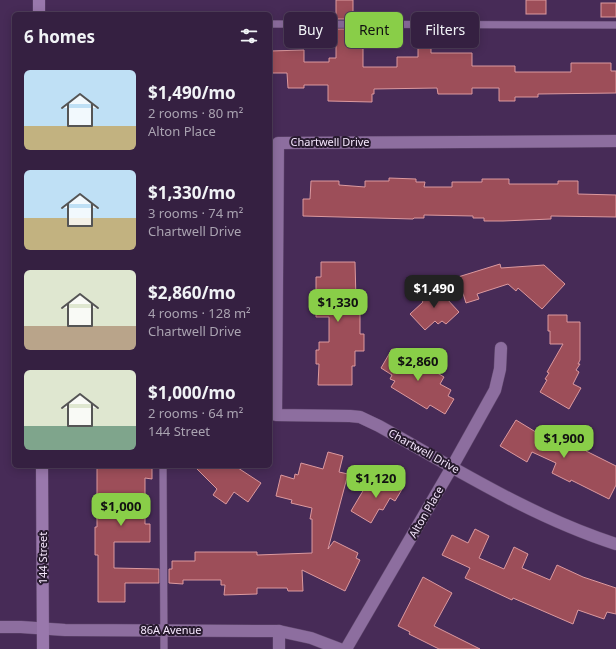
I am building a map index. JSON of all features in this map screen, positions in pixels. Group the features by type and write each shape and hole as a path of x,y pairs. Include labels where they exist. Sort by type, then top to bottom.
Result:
{"main road":[{"path":"39,0 39,12"},
{"name":"144 Street","path":"42,468 43,649"}],"street":[{"name":"Chartwell Drive","path":"616,141 278,143 276,415 339,415 360,417 379,426 497,492 544,515 595,537 616,544"},
{"name":"Alton Place","path":"346,649 495,390 500,369 501,348"},
{"name":"86A Avenue","path":"0,627 65,630 279,632 311,638 340,649"},
{"path":"279,632 279,649"}],"lane":[{"path":"272,24 616,25"},
{"path":"163,468 164,649"}],"building":[{"path":"336,0 353,0 353,12 345,12 345,19 337,19"},
{"path":"526,0 546,0 546,14 526,14"},
{"path":"601,3 616,3 616,17 601,17"},
{"path":"337,29 345,29 345,48 363,48 363,67 397,67 397,57 418,57 418,48 431,48 431,53 472,53 472,66 515,66 515,72 571,72 571,63 611,63 611,71 616,71 616,93 538,94 538,97 515,97 515,101 499,101 499,88 472,88 472,94 438,94 437,88 374,89 374,94 372,94 372,102 328,101 328,85 304,85 304,88 288,88 287,73 272,73 272,51 304,50 304,62 329,62 329,58 336,58"},
{"path":"389,178 416,179 416,182 425,182 424,187 452,187 452,182 482,182 482,179 509,179 509,184 558,184 558,181 578,181 578,194 616,195 616,217 551,216 551,219 484,221 484,218 473,218 473,216 424,215 424,218 413,219 303,216 303,199 310,199 311,181 339,181 339,185 365,187 365,181 389,181"},
{"path":"321,262 355,262 356,300 360,300 360,334 364,334 364,351 355,351 355,366 352,366 352,385 318,385 319,364 316,364 316,350 319,350 319,342 329,342 329,317 316,317 316,277 321,277"},
{"path":"500,264 501,268 544,265 565,284 542,309 518,288 516,291 508,284 477,294 479,299 466,303 458,277"},
{"path":"434,285 459,312 446,324 442,321 438,324 435,321 425,330 410,314 423,302 420,298"},
{"path":"548,315 567,315 567,322 580,322 580,360 578,364 580,364 576,370 579,372 573,384 581,388 569,409 540,392 547,380 545,379 549,373 547,372 563,344 550,344"},
{"path":"392,349 408,358 410,354 444,377 440,384 451,390 448,396 454,399 445,414 430,405 427,409 391,387 395,381 390,379 392,375 381,368"},
{"path":"516,420 539,434 537,436 560,446 563,438 587,449 586,451 616,466 616,485 609,499 571,480 570,482 552,473 556,463 532,452 527,462 500,446"},
{"path":"328,452 343,456 339,472 348,474 328,549 334,541 358,553 356,558 360,560 345,591 302,570 303,591 288,591 287,588 257,588 257,594 224,595 225,585 221,585 221,580 183,580 183,584 169,583 169,569 172,569 172,561 195,561 195,552 257,552 257,555 312,553 312,519 310,519 312,508 291,503 292,500 276,496 281,475 294,479 295,474 298,475 301,463 323,469"},
{"path":"97,468 152,468 152,479 145,478 145,524 150,524 150,542 114,542 114,568 159,569 159,583 125,583 125,602 98,602 98,555 95,555 95,527 97,527"},
{"path":"196,468 238,468 261,483 248,502 234,492 226,504 213,495 217,489"},
{"path":"390,478 404,486 395,501 390,498 383,510 379,509 371,523 351,511 370,479 384,487"},
{"path":"475,529 489,536 479,558 504,569 514,547 528,554 522,568 550,580 557,565 583,577 616,588 616,614 607,612 604,619 578,610 573,624 513,598 512,600 465,578 470,568 442,555 452,535 468,543"},
{"path":"423,577 452,593 434,626 480,649 439,649 409,634 410,632 398,626"}]}
